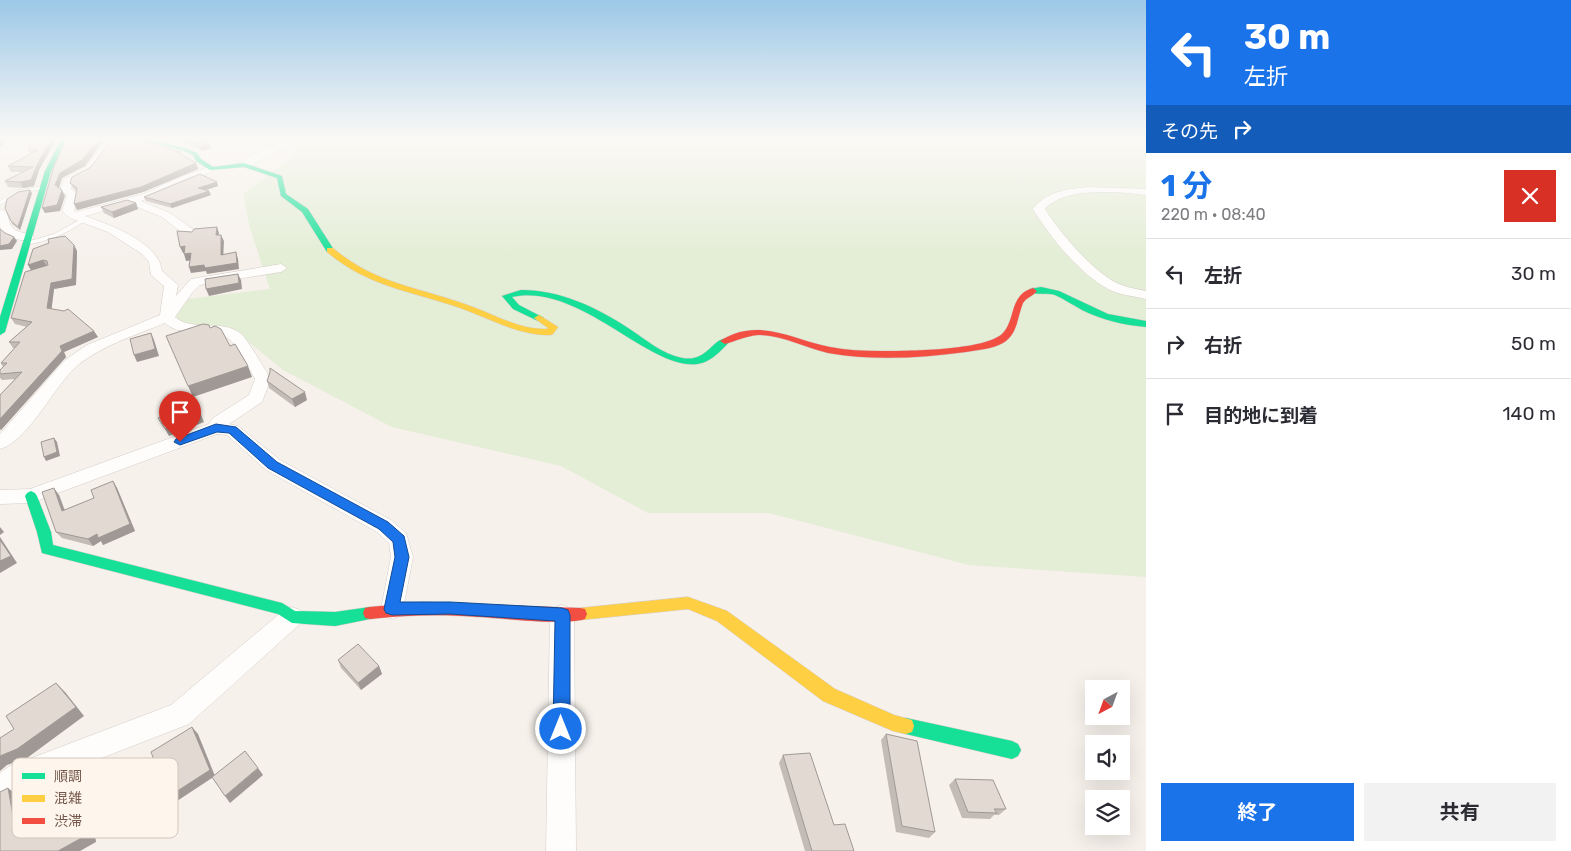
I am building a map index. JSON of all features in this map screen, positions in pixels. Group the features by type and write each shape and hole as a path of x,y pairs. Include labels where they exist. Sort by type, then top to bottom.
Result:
{"street":[{"path":"0,332 20,276 27,240 46,178"},
{"path":"72,178 69,179 65,190 74,194 68,211 78,218 112,230 146,251 155,261 156,272 171,285 167,317"},
{"path":"78,218 129,200 148,196 189,178"},
{"path":"280,178 281,192 304,210 330,250 353,268 374,280 474,309 523,330 542,334 550,332 553,327 548,322 526,314 509,301 506,296 513,292 536,291 557,298 620,328 650,350 668,358 688,362 704,360 724,342 740,335 768,332 824,349 870,354 919,353 985,345 1003,340 1009,332 1018,304 1026,293 1035,290 1049,290 1065,296 1089,310 1111,319 1146,324"},
{"path":"172,184 187,188"},
{"path":"1146,192 1104,188 1086,190 1048,200 1039,209 1056,232 1098,277 1113,286 1146,295"},
{"path":"129,200 166,215 190,234"},
{"path":"0,212 4,216 6,228 12,234 27,240"},
{"path":"0,239 12,234"},
{"path":"0,443 10,436 71,363 92,348 167,317 174,312 188,287 196,282 281,268"},
{"path":"167,317 177,326 222,331 235,336 263,379 256,398 219,422 216,428"},
{"path":"0,497 31,496 216,428 232,430 273,465 384,526 399,539 402,557 392,609"},
{"path":"31,496 48,549 282,609 292,617 335,619 392,609 450,608 562,615 594,614 688,603 722,616 829,695 893,723 1012,750"},
{"path":"561,851 562,615"},
{"path":"68,758 180,715 292,617"},
{"path":"0,790 12,781"}],"lane":[{"path":"0,203 17,192 42,188"},
{"path":"27,240 53,238 78,218"}],"green space":[{"path":"265,178 1146,178 1146,577 969,565 769,513 648,513 561,466 392,427 283,370 239,334 195,326 173,319 187,299 270,289 250,228 243,194"}],"building":[{"path":"12,178 32,178 31,180 20,182 5,181"},
{"path":"51,178 58,178 55,185 62,190 57,205 42,208"},
{"path":"72,178 162,178 141,187 74,204 77,188 70,183"},
{"path":"191,178 208,178 217,182 198,188 209,191 170,204 144,197"},
{"path":"30,190 18,227 11,221 5,208 7,199 18,192"},
{"path":"127,200 136,203 112,212 101,207"},
{"path":"217,227 216,235 221,235 221,255 236,252 237,263 205,268 204,265 189,267 191,253 184,254 185,246 180,247 177,231 192,232 194,229"},
{"path":"0,229 14,237 9,244 0,246"},
{"path":"65,236 74,245 72,279 51,283 47,308 64,311 68,309 94,331 60,346 62,351 0,419 0,395 22,372 0,374 0,370 7,363 1,363 20,342 9,342 32,322 11,318 25,272 48,265 47,261 43,260 28,265 33,249 49,243 48,239"},
{"path":"238,274 239,283 206,289 205,279"},
{"path":"203,324 209,325 210,328 215,326 221,329 230,346 235,344 248,366 188,386 166,336"},
{"path":"151,333 155,349 134,355 130,339"},
{"path":"270,368 305,392 292,399 267,381"},
{"path":"196,403 201,415 165,429 158,418"},
{"path":"54,438 57,452 44,457 41,442"},
{"path":"113,481 130,524 98,538 97,534 88,539 56,532 42,492 54,488 62,511 94,498 91,490"},
{"path":"0,540 11,556 0,561"},
{"path":"358,644 379,666 358,683 338,660"},
{"path":"56,683 76,707 17,749 0,756 0,738 14,729 6,716"},
{"path":"192,727 210,770 178,791 178,758 153,758 151,752"},
{"path":"886,734 917,741 935,832 902,826"},
{"path":"245,751 258,768 225,796 212,777"},
{"path":"810,753 834,825 845,824 854,851 812,851 783,755"},
{"path":"955,779 993,780 1006,809 994,809 997,813 968,812"},
{"path":"8,788 12,810 12,838 82,838 58,851 0,851 0,792"}],"traffic: fast":[{"path":"0,332 46,178"},
{"path":"280,178 283,195 305,211 330,250"},
{"path":"1033,291 1041,290 1056,293 1105,316 1125,322 1146,324"},
{"path":"539,318 516,307 506,296 536,293 568,300 612,322 651,348 682,361 702,360 725,341"},
{"path":"31,496 44,532 47,549 282,609 292,617 335,619 370,613"},
{"path":"906,726 1012,750"}],"traffic: slow":[{"path":"330,250 344,262 377,280 466,307 517,328 528,331 550,332 553,327 539,318"},
{"path":"580,614 688,603 722,616 829,695 893,723 906,726"}],"traffic: jam":[{"path":"725,341 757,332 785,336 843,352 915,353 970,348 1000,341 1012,327 1019,302 1033,291"},
{"path":"370,613 396,610 449,609 580,614"}],"route":[{"path":"180,442 216,428 232,430 273,465 384,526 399,539 402,557 392,609 450,608 562,615 561,729"}]}
